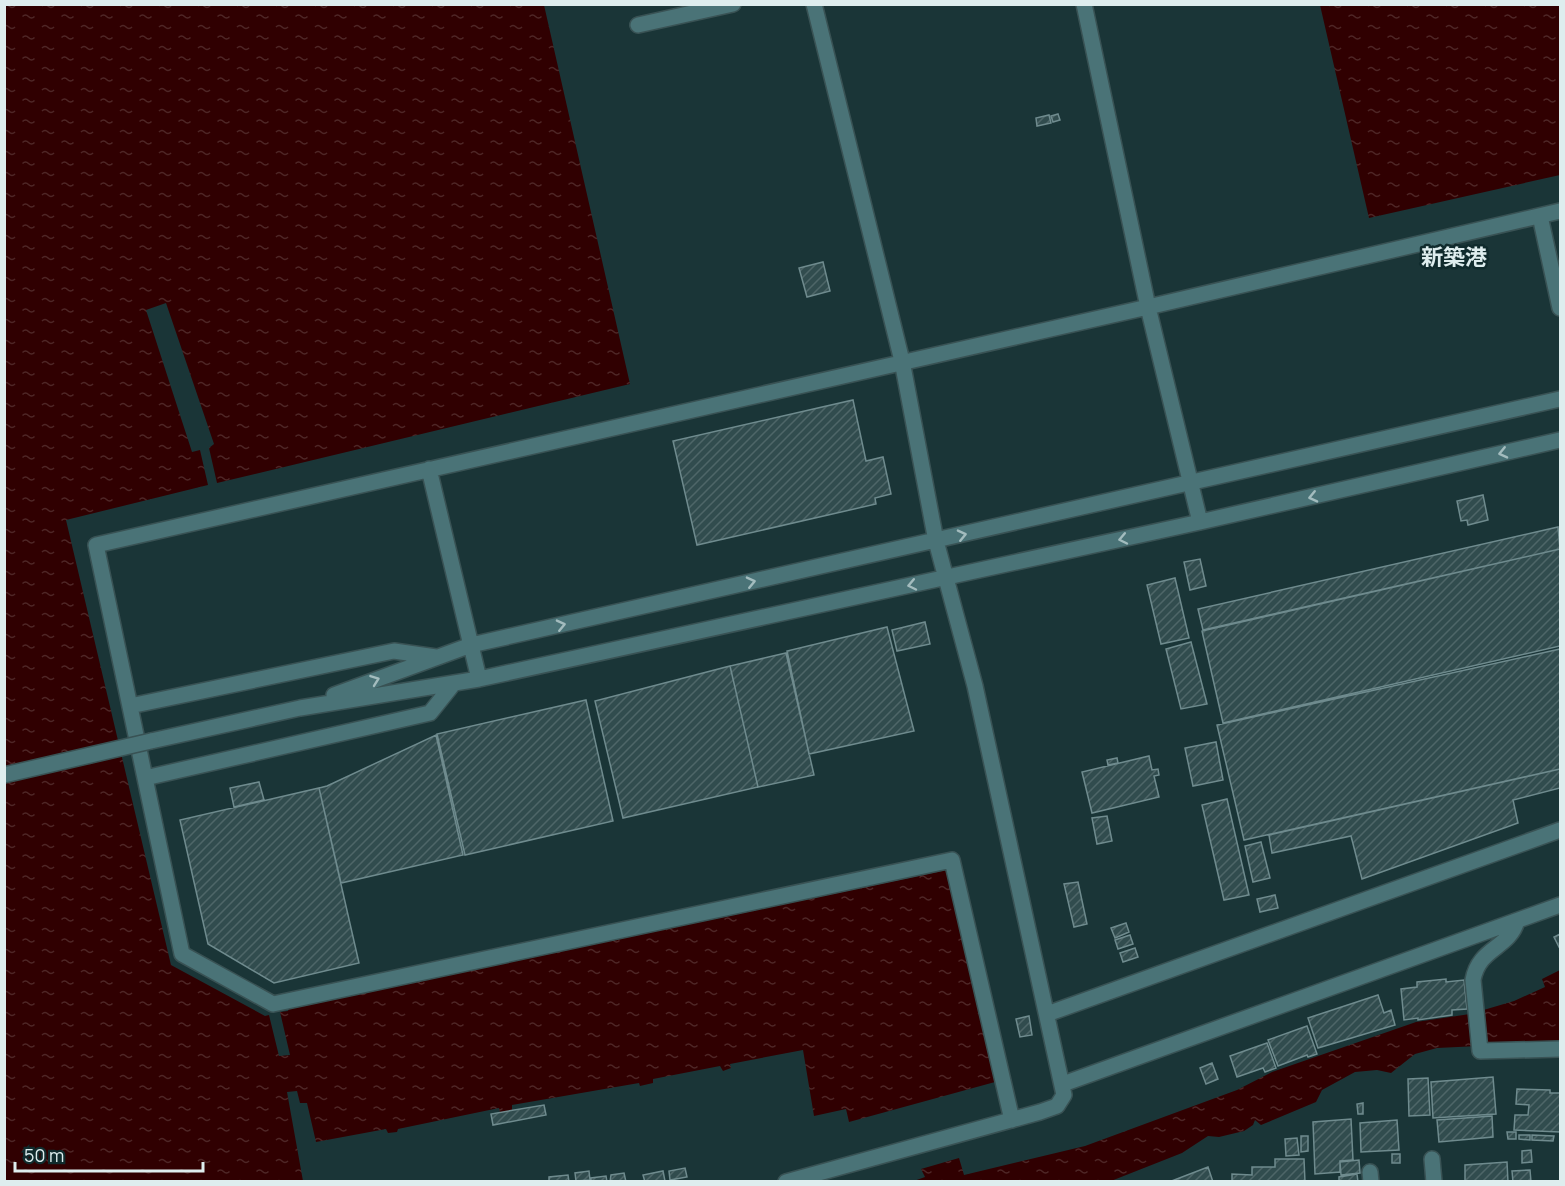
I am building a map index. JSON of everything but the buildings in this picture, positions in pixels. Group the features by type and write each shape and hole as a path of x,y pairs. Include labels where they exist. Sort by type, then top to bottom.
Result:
{"street":[{"path":"639,26 733,4"},
{"path":"786,1182 1057,1106 1064,1095 975,686 936,541 902,362 813,4"},
{"path":"1084,4 1148,307 1200,522"},
{"path":"1012,1120 952,860 273,1004 182,954 96,545 1148,307 1560,211"},
{"path":"1540,216 1560,308"},
{"path":"300,708 471,645 1560,399"},
{"path":"4,775 300,708 479,679 1200,522 1560,440"},
{"path":"429,469 479,679"},
{"path":"130,706 394,651 437,657"},
{"path":"145,778 430,713 454,683"},
{"path":"1047,1014 1560,830"},
{"path":"1063,1084 1560,905"},
{"path":"1517,921 1513,934 1483,957 1475,970 1473,980 1479,1049 1480,1051 1560,1049"},
{"path":"1432,1159 1434,1182"}],"water":[{"path":"5,5 544,5 630,384 217,483 209,448 214,444 166,303 146,310 192,452 200,450 208,485 66,520 171,965 265,1016 269,1015 279,1056 290,1055 280,1012 288,1011 289,1008 947,870 995,1082 849,1122 846,1109 814,1116 803,1050 730,1064 731,1068 723,1071 720,1066 653,1079 653,1083 640,1086 639,1083 512,1105 512,1110 500,1113 499,1108 398,1129 397,1132 388,1133 386,1129 316,1142 307,1103 300,1103 297,1091 287,1092 303,1181 5,1182"},
{"path":"1320,5 1560,5 1560,175 1369,218"},
{"path":"1560,970 1560,1042 1437,1048 1415,1054 1391,1073 1377,1070 1355,1072 1322,1090 1316,1102 1261,1125 1255,1120 1253,1125 1244,1131 1219,1137 1208,1136 1182,1153 1111,1181 911,1182 925,1177 921,1169 959,1158 964,1175 1085,1146 1237,1090 1272,1072 1416,1022 1470,1014 1514,1001 1545,987 1542,979"}],"district":[{"name":"新築港","path":"1454,257"}]}
